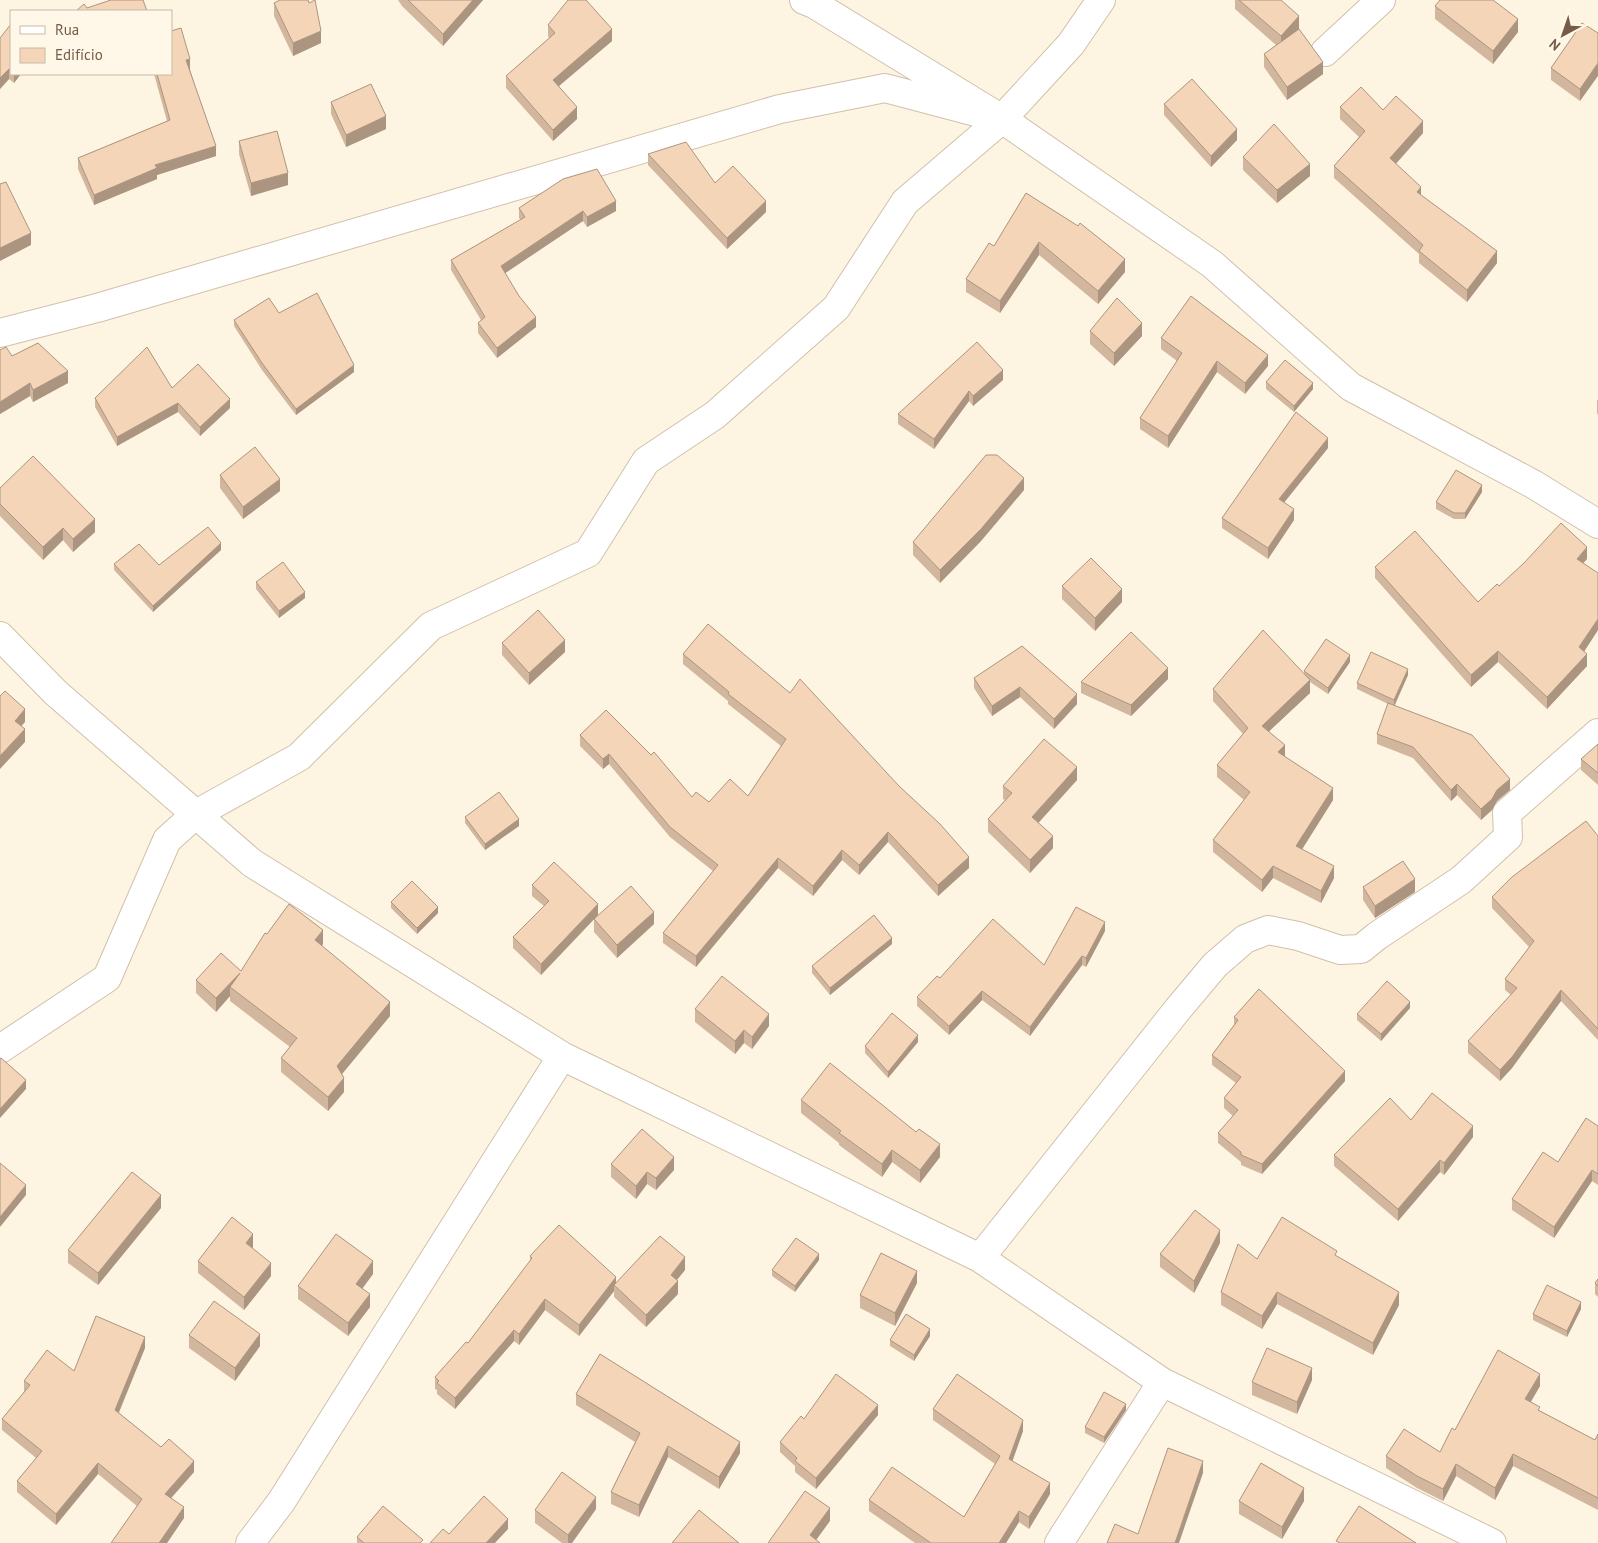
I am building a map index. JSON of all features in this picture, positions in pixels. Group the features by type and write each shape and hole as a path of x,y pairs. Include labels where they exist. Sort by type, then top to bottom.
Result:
{"street":[{"path":"0,1049 107,978 167,840 196,814 299,757 432,626 588,553 646,461 714,414 836,308 905,202 1002,120 1071,44 1101,0"},
{"path":"1325,52 1381,0"},
{"path":"811,2 1002,120 1212,264 1351,387 1533,484 1598,524"},
{"path":"0,332 97,308 780,109 885,88 1002,120"},
{"path":"0,636 56,693 252,863 562,1056 980,1258 1162,1382 1492,1543"},
{"path":"980,1258 1214,965 1245,939 1268,930 1298,936 1340,950 1361,949 1461,880 1508,837 1507,813 1598,733"},
{"path":"250,1543 281,1502 562,1056"},
{"path":"1059,1543 1162,1382"}],"building":[{"path":"111,0 143,0 147,10 77,10 84,4 87,8"},
{"path":"280,0 308,0 309,3 315,0 321,31 293,43 274,3"},
{"path":"408,0 473,0 443,34"},
{"path":"568,0 586,0 612,29 553,80 577,107 553,130 506,76 555,33 548,25"},
{"path":"1239,0 1281,0 1299,16 1281,36"},
{"path":"1440,0 1493,0 1518,19 1493,51 1435,6"},
{"path":"1582,23 1598,33 1598,63 1580,89 1551,68"},
{"path":"10,25 10,70 0,78 0,38"},
{"path":"181,28 190,59 186,60 216,146 155,165 157,168 94,195 78,158 170,120 157,75 172,75 172,31"},
{"path":"1299,29 1323,62 1287,87 1264,54"},
{"path":"1192,79 1237,129 1211,156 1164,104"},
{"path":"371,84 386,116 346,135 331,102"},
{"path":"1361,87 1383,110 1396,96 1423,121 1390,158 1421,187 1417,192 1497,251 1467,290 1419,251 1423,245 1334,166 1365,131 1340,107"},
{"path":"1274,124 1310,164 1277,190 1243,157"},
{"path":"277,131 288,173 251,183 239,141"},
{"path":"686,142 715,183 733,166 766,201 727,238 648,154"},
{"path":"597,169 616,201 587,217 583,211 501,266 519,296 536,317 497,348 478,323 485,317 451,260 525,217 519,208 563,179"},
{"path":"6,182 31,233 0,248 0,184"},
{"path":"1026,193 1078,226 1080,223 1125,259 1098,291 1039,242 1000,301 966,279 989,243 994,246"},
{"path":"317,293 354,365 296,409 262,363 234,320 269,298 279,313"},
{"path":"1191,296 1268,355 1245,383 1217,361 1168,436 1140,418 1182,353 1161,338"},
{"path":"1117,298 1142,323 1114,353 1090,331"},
{"path":"977,342 1003,370 973,396 969,391 934,439 898,414"},
{"path":"38,343 68,371 33,390 30,383 0,402 0,350 6,347 12,356"},
{"path":"147,347 172,388 198,364 230,399 200,427 178,403 117,437 95,398"},
{"path":"1285,360 1313,383 1294,406 1266,382"},
{"path":"1296,412 1328,438 1279,499 1294,509 1268,548 1222,518"},
{"path":"255,447 280,479 243,507 220,475"},
{"path":"986,455 997,455 1024,478 981,529 940,570 913,542"},
{"path":"33,456 95,519 73,539 63,528 43,547 0,504 0,488"},
{"path":"1456,470 1482,485 1465,513 1454,513 1436,502"},
{"path":"1561,523 1587,547 1577,559 1598,573 1598,619 1579,647 1587,654 1547,697 1498,651 1471,675 1375,567 1415,531 1478,602 1524,563"},
{"path":"208,527 221,543 153,606 114,564 139,544 159,565"},
{"path":"1091,558 1122,589 1095,618 1062,586"},
{"path":"283,562 305,592 279,611 256,582"},
{"path":"538,610 565,640 529,673 502,643"},
{"path":"708,624 790,693 800,679 899,786 940,824 969,857 938,885 888,832 859,865 842,850 813,886 778,858 696,956 663,933 718,865 670,827 609,754 603,759 580,735 606,710 651,755 654,752 692,797 696,792 709,802 730,779 748,796 786,739 728,694 729,692 683,654"},
{"path":"1263,630 1310,680 1262,726 1285,745 1278,752 1333,788 1296,846 1334,866 1321,891 1273,866 1262,880 1213,840 1250,792 1217,765 1248,728 1213,689"},
{"path":"1131,632 1168,668 1131,705 1081,682"},
{"path":"1326,639 1350,655 1328,688 1304,671"},
{"path":"1022,646 1077,694 1054,719 1020,687 992,706 974,678"},
{"path":"1371,652 1408,669 1394,700 1357,683"},
{"path":"5,691 25,709 15,721 25,729 0,756 0,696"},
{"path":"1388,703 1472,735 1510,779 1497,790 1492,799 1481,809 1457,784 1451,790 1413,747 1377,734"},
{"path":"1044,739 1077,767 1032,817 1053,836 1030,860 988,819 1012,793 1003,786"},
{"path":"1598,744 1598,773 1581,759"},
{"path":"499,792 519,819 485,844 465,817"},
{"path":"1586,821 1598,836 1598,1029 1561,990 1512,1057 1500,1070 1468,1041 1517,988 1505,979 1534,941 1492,897 1512,877"},
{"path":"1403,861 1415,879 1375,906 1363,887"},
{"path":"554,862 598,904 541,964 513,937 549,901 532,885"},
{"path":"412,881 438,907 417,928 391,902"},
{"path":"631,886 654,912 617,945 594,919"},
{"path":"289,904 323,930 315,940 390,1002 337,1066 344,1078 328,1097 281,1058 297,1038 230,987 240,973 216,998 196,980 221,953 241,971 265,933 267,934"},
{"path":"1076,907 1105,922 1086,958 1082,956 1030,1027 982,991 949,1026 917,997 937,976 940,978 993,919 1044,965"},
{"path":"874,915 892,938 830,988 812,966"},
{"path":"722,976 769,1014 752,1037 744,1030 735,1041 695,1009"},
{"path":"1387,981 1410,1002 1381,1034 1357,1014"},
{"path":"1259,989 1345,1071 1262,1164 1241,1155 1241,1152 1218,1133 1238,1110 1224,1098 1241,1077 1212,1055 1238,1020 1234,1017"},
{"path":"892,1013 918,1035 888,1072 865,1046"},
{"path":"0,1059 26,1080 0,1109"},
{"path":"830,1063 916,1132 919,1129 940,1144 920,1170 892,1150 882,1164 839,1133 841,1131 801,1100"},
{"path":"1432,1093 1473,1126 1444,1163 1440,1160 1398,1209 1334,1155 1390,1098 1411,1120"},
{"path":"1586,1118 1598,1126 1598,1174 1592,1170 1554,1227 1512,1199 1543,1152 1558,1162"},
{"path":"642,1129 674,1157 656,1178 647,1172 636,1186 611,1164"},
{"path":"0,1163 26,1185 0,1217"},
{"path":"132,1172 161,1195 98,1273 68,1250"},
{"path":"1195,1210 1220,1230 1194,1281 1160,1254"},
{"path":"232,1217 253,1234 246,1243 271,1263 244,1297 198,1261"},
{"path":"1282,1217 1337,1251 1335,1255 1399,1292 1373,1343 1277,1292 1262,1316 1221,1292 1238,1244 1257,1259"},
{"path":"559,1225 616,1277 579,1325 545,1299 519,1334 514,1330 455,1398 437,1383 439,1381 435,1377 466,1342 468,1343 532,1258 530,1256"},
{"path":"336,1234 373,1261 356,1284 370,1294 348,1323 298,1286"},
{"path":"660,1236 685,1257 671,1275 678,1281 646,1315 614,1285"},
{"path":"796,1238 819,1254 795,1286 772,1270"},
{"path":"881,1253 917,1271 895,1313 860,1295"},
{"path":"1547,1285 1581,1302 1567,1331 1533,1314"},
{"path":"214,1301 260,1334 235,1368 189,1335"},
{"path":"906,1314 930,1329 914,1355 890,1340"},
{"path":"96,1316 145,1337 115,1410 161,1447 169,1439 194,1461 165,1494 184,1507 159,1543 111,1543 142,1499 98,1463 56,1514 17,1481 42,1451 2,1419 30,1385 24,1381 47,1350 74,1371"},
{"path":"1267,1348 1312,1368 1297,1402 1252,1382"},
{"path":"1498,1350 1540,1374 1525,1399 1540,1407 1538,1410 1595,1440 1598,1434 1598,1498 1513,1454 1495,1488 1456,1464 1443,1489 1417,1476 1386,1456 1404,1429 1440,1452 1452,1428 1455,1430"},
{"path":"600,1354 740,1442 719,1477 668,1446 639,1505 611,1492 640,1433 576,1394"},
{"path":"836,1374 878,1405 816,1478 795,1461 797,1458 780,1442 801,1416 804,1419"},
{"path":"957,1374 1023,1420 1009,1459 1050,1483 1029,1517 1019,1511 999,1543 931,1543 869,1500 892,1467 964,1517 1000,1456 933,1409"},
{"path":"1104,1392 1126,1404 1104,1437 1085,1427"},
{"path":"1168,1448 1203,1461 1175,1543 1107,1543 1115,1524 1138,1534"},
{"path":"1261,1463 1304,1488 1282,1527 1239,1501"},
{"path":"562,1472 596,1497 568,1535 535,1510"},
{"path":"805,1491 830,1508 810,1535 820,1543 768,1543"},
{"path":"484,1496 508,1519 486,1543 430,1543 443,1529 449,1534"},
{"path":"383,1506 423,1540 420,1543 364,1543 357,1537"},
{"path":"1359,1506 1416,1543 1340,1543 1336,1541"},
{"path":"699,1510 739,1543 672,1543"}]}
